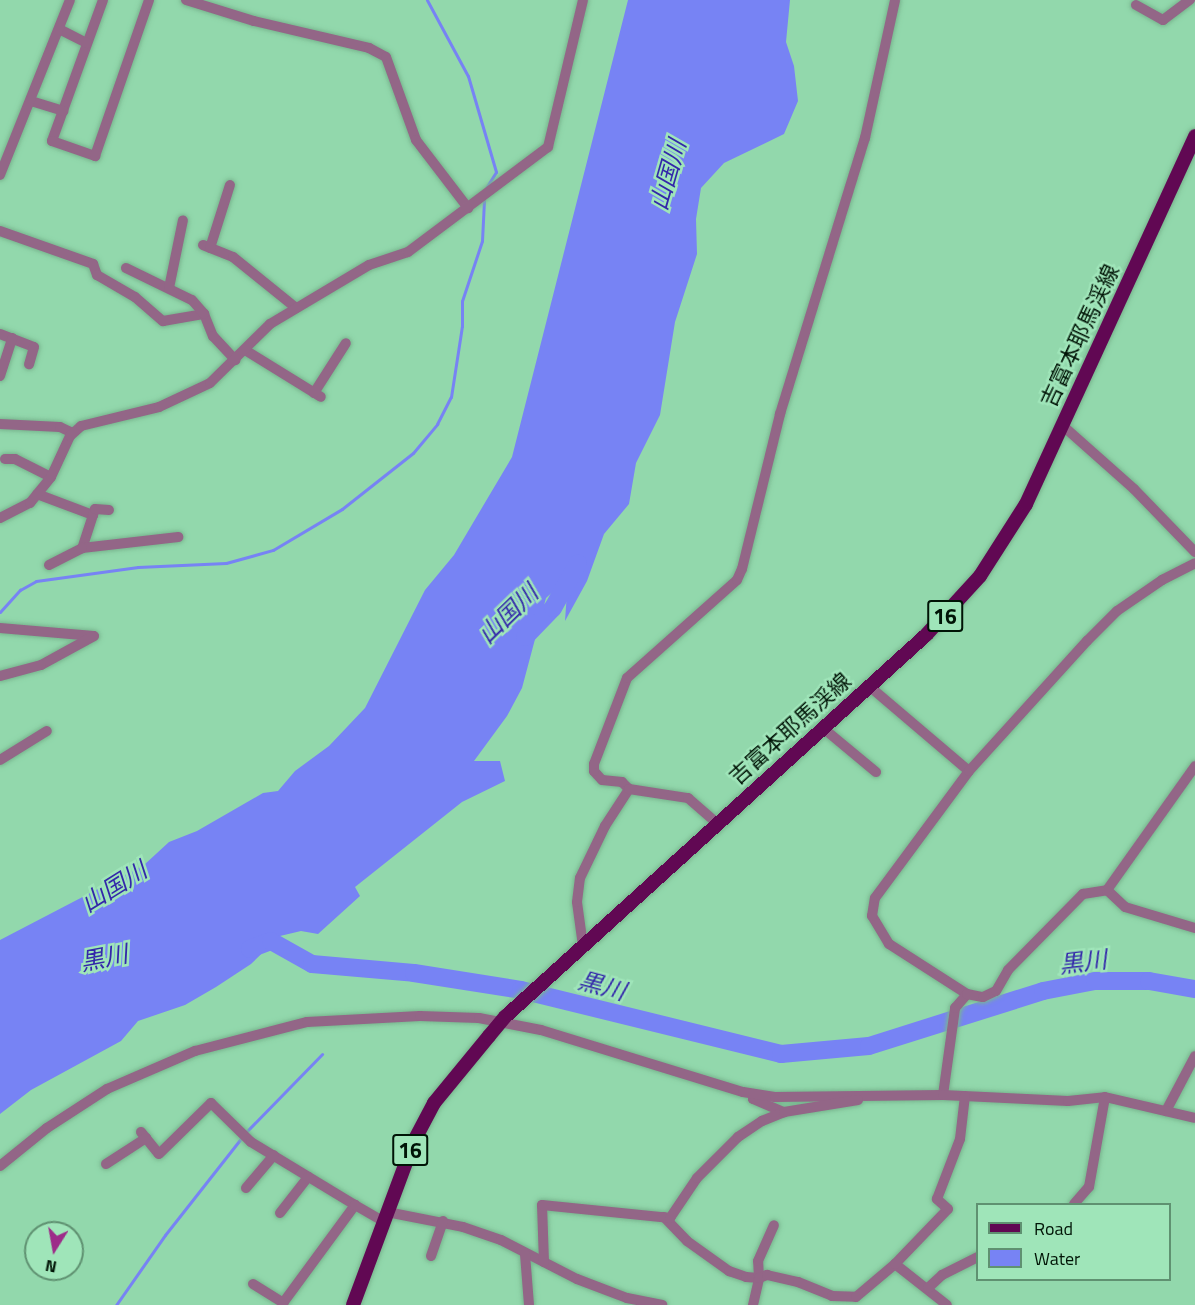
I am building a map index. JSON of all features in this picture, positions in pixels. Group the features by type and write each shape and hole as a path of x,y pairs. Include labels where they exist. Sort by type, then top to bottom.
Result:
{"main road":[{"name":"吉富本耶馬渓線","path":"353,1305 414,1141 434,1103 504,1020 939,621 980,576 1026,504 1195,136"}],"street":[{"path":"0,175 61,30 70,0"},
{"path":"103,0 52,141 95,156 149,0"},
{"path":"186,0 254,21 369,48 386,57 400,106 416,140 468,208"},
{"path":"0,518 30,503 38,494 51,477 73,433 81,426 159,407 188,395 235,360 270,324 369,265 408,252 548,147 571,60 582,0"},
{"path":"718,824 688,798 629,789 622,782 602,780 594,771 594,764 627,678 738,580 780,414 865,138 895,0"},
{"path":"1136,5 1163,20 1190,0"},
{"path":"61,30 87,43"},
{"path":"31,101 63,111"},
{"path":"230,185 207,246 233,257 296,308"},
{"path":"169,288 183,220"},
{"path":"0,231 93,264 97,275 135,297 163,321 204,314"},
{"path":"126,267 192,300 204,314 213,336 235,360"},
{"path":"0,334 34,347 29,364"},
{"path":"0,376 12,338"},
{"path":"245,350 318,395 346,343"},
{"path":"0,424 60,428 73,433"},
{"path":"1062,425 1134,489 1195,552"},
{"path":"4,459 15,459 51,477"},
{"path":"38,494 93,515"},
{"path":"82,549 95,509 109,510"},
{"path":"49,565 82,549 178,537"},
{"path":"1195,563 1162,580 1117,611 969,771 875,898 872,908 874,923 889,944 967,994 983,997 996,991 1008,970 1083,894 1107,890 1195,766"},
{"path":"0,628 94,636 41,665 0,676"},
{"path":"869,686 969,771"},
{"path":"823,728 876,772"},
{"path":"0,760 47,731"},
{"path":"583,946 577,902 580,878 605,826 629,789"},
{"path":"1107,890 1125,907 1195,928"},
{"path":"943,1095 945,1062 954,1041 955,1008 967,994"},
{"path":"0,1166 47,1128 107,1089 152,1068 221,1044 333,1020 420,1016 504,1020 753,1094 859,1097 943,1095 1068,1101 1105,1097 1195,1118"},
{"path":"1166,1111 1195,1056"},
{"path":"753,1094 753,1099 784,1112"},
{"path":"664,1217 687,1241 729,1271 759,1278 767,1275 798,1282 832,1296 856,1297 895,1264 948,1209 937,1199 960,1138 965,1096"},
{"path":"544,1262 542,1205 670,1218 686,1190 738,1137 784,1112 844,1105 858,1101 859,1097"},
{"path":"1075,1203 1089,1187 1105,1097"},
{"path":"106,1164 143,1135 159,1154 211,1103 250,1142 355,1205 386,1217 442,1221 501,1240 525,1254 627,1298 662,1305"},
{"path":"246,1188 274,1155"},
{"path":"280,1213 308,1177"},
{"path":"253,1284 283,1303 355,1205"},
{"path":"431,1256 442,1221"},
{"path":"753,1305 759,1278 758,1261 774,1225"},
{"path":"525,1254 529,1305"},
{"path":"928,1288 942,1275 976,1258"},
{"path":"895,1264 947,1305"}],"water":[{"path":"628,0 790,0 786,42 794,66 798,101 784,134 724,163 701,188 696,219 697,254 675,322 660,415 636,463 629,504 604,534 587,581 565,621 568,578 546,598 522,688 507,716 474,761 500,761 505,781 462,802 355,887 360,896 318,934 301,931 280,936 251,964 216,987 185,1005 138,1021 121,1041 31,1090 0,1114 0,940 144,865 169,842 197,831 263,793 278,791 295,771 329,746 365,708 425,590 454,555 512,457"}],"waterway":[{"path":"427,0 468,76 496,172 486,188"},
{"path":"0,612 20,590 36,581 138,567 226,563 273,550 342,509 413,453 437,424 451,397 462,326 462,301 482,241 484,200"},
{"name":"山国川","path":"525,637 553,608 578,563"},
{"name":"黒川","path":"250,949 271,941 312,964 414,973 521,990 781,1054 869,1046 1043,991 1095,981 1149,981 1195,989"},
{"path":"246,1132 322,1054"},
{"path":"116,1305 165,1235 242,1137"}]}
